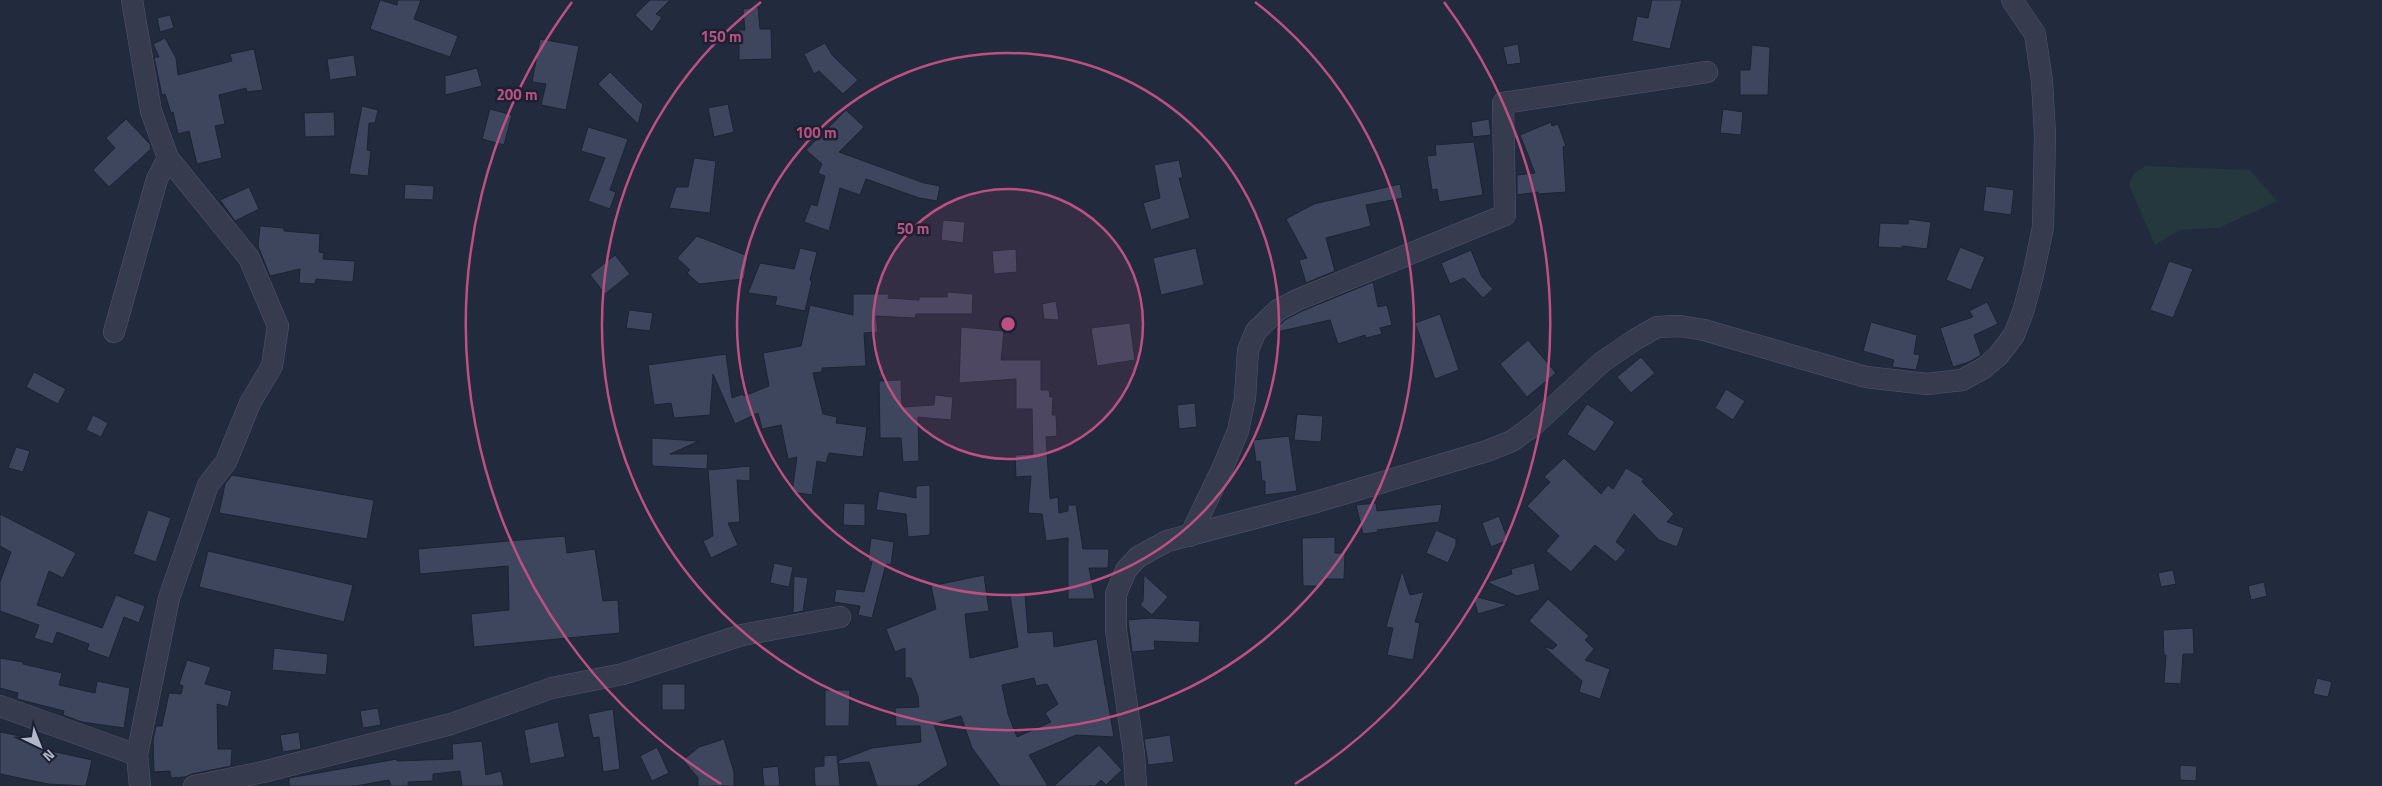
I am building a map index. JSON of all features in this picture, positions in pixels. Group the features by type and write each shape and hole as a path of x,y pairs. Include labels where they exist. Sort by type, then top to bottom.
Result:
{"street":[{"path":"132,0 151,111 168,158 249,258 278,326 272,366 250,403 226,462 208,485 169,598 137,755 140,786"},
{"path":"1136,786 1134,754 1116,630 1116,594 1126,570 1138,557 1167,541 1445,465 1512,441 1534,425 1602,362 1657,327 1680,326 1704,330 1866,377 1927,384 1962,380 1984,368 1998,356 2014,335 2033,275 2043,227 2045,135 2042,81 2035,34 2012,0"},
{"path":"1190,536 1238,431 1246,398 1248,350 1256,331 1278,310 1297,300 1505,215 1503,103 1707,72"},
{"path":"114,332 157,179 168,158"},
{"path":"194,786 263,772 451,724 552,688 623,674 742,635 840,617"},
{"path":"0,706 137,755"}],"shaded area":[{"path":"2145,166 2250,170 2277,201 2219,228 2180,230 2155,245 2129,185 2134,173"}],"building":[{"path":"380,0 397,5 398,0 421,0 414,19 458,36 450,57 370,29"},
{"path":"650,0 670,0 656,14 662,17 652,32 635,15"},
{"path":"1652,0 1682,0 1670,49 1632,41 1637,16 1648,18"},
{"path":"758,7 760,29 771,29 772,59 739,60 739,30 745,30 743,9"},
{"path":"170,15 174,28 160,32 157,18"},
{"path":"165,38 176,58 178,75 232,61 230,54 254,49 263,90 247,92 246,88 219,95 225,124 215,126 222,158 197,164 189,131 178,134 173,112 171,113 165,94 162,95 154,57 159,57 153,44"},
{"path":"540,39 579,46 566,110 541,105 546,84 532,82"},
{"path":"825,43 832,55 858,80 843,94 819,71 814,74 804,54"},
{"path":"1518,44 1521,63 1507,65 1503,47"},
{"path":"1752,45 1770,47 1768,95 1740,95 1740,70 1750,70"},
{"path":"354,55 357,76 330,80 327,59"},
{"path":"477,68 482,86 445,95 445,76"},
{"path":"610,72 643,105 638,124 598,84"},
{"path":"728,104 734,132 714,137 708,108"},
{"path":"362,106 378,110 375,123 369,123 367,150 371,151 368,176 349,174"},
{"path":"490,109 512,115 504,145 482,139"},
{"path":"1723,109 1743,112 1741,135 1720,133"},
{"path":"846,110 864,127 839,152 924,183 940,186 937,201 919,198 866,179 860,195 840,188 829,231 804,222 811,204 817,206 825,176 818,173 822,164 806,150"},
{"path":"334,112 335,136 305,137 304,113"},
{"path":"126,119 150,144 151,149 109,187 93,170 115,148 106,138"},
{"path":"1489,119 1491,135 1473,137 1471,122"},
{"path":"1551,122 1552,126 1558,124 1566,146 1563,147 1566,192 1538,194 1538,192 1517,195 1517,175 1535,173 1520,135"},
{"path":"588,127 628,139 610,190 616,192 610,209 588,201 605,158 581,151"},
{"path":"1474,142 1483,195 1439,202 1437,189 1432,190 1427,156 1436,155 1435,145"},
{"path":"694,158 716,161 710,213 669,208 676,187 688,187"},
{"path":"1179,160 1183,178 1179,178 1190,218 1151,230 1143,203 1160,198 1154,165"},
{"path":"405,184 434,186 433,200 404,199"},
{"path":"1400,184 1403,198 1366,205 1371,226 1326,238 1335,271 1306,283 1299,260 1307,258 1286,219 1314,204"},
{"path":"1986,186 2014,190 2011,215 1983,211"},
{"path":"249,187 259,209 235,221 220,200"},
{"path":"1909,219 1931,222 1927,249 1902,246 1902,248 1878,247 1880,223 1908,224"},
{"path":"943,220 965,222 963,243 941,240"},
{"path":"260,226 284,228 284,231 320,234 319,252 324,253 323,259 355,261 353,282 316,279 315,284 299,283 300,269 270,276 258,246"},
{"path":"697,236 748,256 744,279 699,284 687,273 690,270 677,258"},
{"path":"1960,247 1985,257 1971,290 1946,280"},
{"path":"800,248 817,252 805,311 775,305 777,297 748,293 760,263 794,269"},
{"path":"1196,248 1204,285 1161,295 1153,258"},
{"path":"1016,249 1017,272 994,274 992,251"},
{"path":"1471,250 1482,277 1493,289 1483,298 1464,278 1450,284 1441,263"},
{"path":"615,255 630,274 605,294 590,275"},
{"path":"2169,261 2193,269 2173,318 2150,310"},
{"path":"1373,282 1378,307 1387,305 1392,325 1380,328 1382,334 1366,338 1365,335 1338,344 1330,320 1277,332 1276,329 1285,320 1302,311"},
{"path":"947,292 973,294 972,314 916,314 915,318 876,316 878,332 864,333 866,366 822,368 822,372 813,373 823,414 837,417 836,423 867,427 863,457 829,453 826,463 817,461 812,495 792,492 797,457 788,459 781,425 762,429 758,413 735,424 713,374 710,415 674,418 671,403 654,405 648,365 726,354 732,398 743,394 744,396 769,386 763,353 801,346 810,305 853,315 853,294 889,294 888,298 919,300 919,297 947,297"},
{"path":"1056,301 1059,320 1044,319 1042,304"},
{"path":"1987,302 1998,324 1974,335 1981,355 1969,362 1953,367 1940,328 1973,317 1969,311"},
{"path":"629,310 653,313 650,331 626,328"},
{"path":"1440,314 1459,370 1435,379 1415,323"},
{"path":"1871,322 1917,335 1914,354 1920,355 1916,370 1892,367 1894,360 1863,351"},
{"path":"1130,323 1135,360 1097,366 1091,328"},
{"path":"961,327 1004,331 1001,360 1041,360 1041,390 1049,390 1050,397 1053,397 1052,415 1056,415 1057,436 1046,437 1050,499 1058,497 1059,513 1068,511 1068,505 1076,505 1083,549 1109,549 1108,568 1089,568 1095,599 1068,599 1068,538 1046,541 1042,514 1028,513 1031,476 1016,477 1015,455 1033,454 1032,409 1016,409 1016,379 959,383"},
{"path":"1528,340 1556,373 1527,397 1500,364"},
{"path":"1641,357 1655,373 1631,393 1617,377"},
{"path":"34,372 66,389 58,404 26,387"},
{"path":"901,380 902,407 934,405 935,395 953,397 951,420 918,417 919,461 903,462 901,438 880,438 879,381"},
{"path":"1726,389 1745,401 1733,420 1715,408"},
{"path":"1195,403 1197,427 1179,429 1177,405"},
{"path":"1587,404 1615,422 1595,452 1567,434"},
{"path":"1297,414 1323,416 1321,442 1294,440"},
{"path":"93,415 108,423 101,437 86,430"},
{"path":"1289,436 1297,491 1265,495 1265,481 1262,481 1260,461 1256,462 1253,440"},
{"path":"652,438 699,441 670,454 708,454 707,469 652,466"},
{"path":"16,447 30,451 23,472 8,468"},
{"path":"1564,458 1601,494 1608,485 1613,489 1626,468 1644,479 1642,482 1674,514 1667,522 1684,528 1677,547 1659,540 1634,514 1616,542 1626,550 1616,562 1595,545 1571,572 1546,551 1559,536 1527,506 1550,482 1544,477"},
{"path":"750,466 750,481 737,480 740,522 728,523 738,545 711,558 703,541 713,536 708,470"},
{"path":"232,475 374,500 367,539 219,513 225,484"},
{"path":"930,485 930,535 908,537 906,514 876,510 879,491 916,498 916,486"},
{"path":"844,503 865,504 865,526 843,525"},
{"path":"1376,503 1377,511 1442,504 1439,522 1377,530 1378,532 1363,534 1356,505"},
{"path":"148,510 171,518 156,562 133,554"},
{"path":"0,514 76,553 63,578 49,571 37,605 102,628 116,595 145,606 139,623 124,617 109,658 87,650 89,644 57,632 53,644 34,638 39,625 0,611 0,582 11,552 0,546"},
{"path":"1499,516 1508,540 1491,547 1482,523"},
{"path":"1436,530 1456,539 1456,545 1448,563 1426,553"},
{"path":"565,536 567,553 595,549 603,601 618,600 620,633 474,647 471,614 509,610 508,566 420,574 418,549"},
{"path":"1335,537 1335,553 1345,553 1344,579 1323,579 1323,586 1303,586 1302,538"},
{"path":"871,538 894,542 891,565 886,564 872,618 858,615 860,606 834,602 836,589 864,592 872,562 868,561"},
{"path":"208,551 353,585 344,622 199,587"},
{"path":"774,563 793,567 789,587 770,583"},
{"path":"1534,563 1540,590 1517,596 1487,582 1512,574 1511,569"},
{"path":"2173,570 2176,584 2161,587 2158,573"},
{"path":"1402,571 1410,595 1424,592 1415,622 1420,623 1413,660 1387,655 1393,628 1386,627"},
{"path":"984,575 989,611 965,614 970,658 1018,647 1010,596 1025,594 1028,633 1053,631 1054,647 1097,639 1114,737 1076,735 1029,755 1048,786 1000,786 972,748 961,716 934,724 948,765 917,786 877,786 869,762 839,764 838,761 872,748 921,742 920,726 896,726 895,708 919,707 918,696 911,678 905,678 905,648 895,652 886,629 936,609 931,586","holes":["1034,678 1036,686 1047,684 1058,704 1045,713 1051,722 1017,737 1008,714 1002,685"]},
{"path":"1144,575 1168,597 1152,615 1140,605 1143,601"},
{"path":"794,576 808,578 803,611 793,613"},
{"path":"2264,582 2267,596 2251,600 2248,586"},
{"path":"1473,596 1508,605 1478,614"},
{"path":"1548,599 1589,636 1585,640 1594,649 1585,660 1610,669 1600,699 1579,692 1582,681 1544,647 1553,649 1557,645 1529,621"},
{"path":"1151,618 1200,621 1199,643 1154,641 1155,650 1132,652 1128,620"},
{"path":"2193,628 2194,654 2183,654 2181,684 2164,683 2166,655 2164,655 2163,630"},
{"path":"274,648 328,654 326,675 272,670"},
{"path":"0,658 23,662 23,664 62,673 59,685 95,693 97,681 130,688 124,728 82,722 63,715 64,711 17,699 18,693 0,688"},
{"path":"187,660 211,667 205,684 232,691 228,707 217,704 218,749 232,749 231,766 185,777 171,778 170,771 154,772 153,741 156,726 162,726 169,693 181,694 183,686 179,684"},
{"path":"2317,678 2332,682 2328,697 2313,694"},
{"path":"662,684 685,684 685,710 662,710"},
{"path":"825,690 850,690 849,726 825,726"},
{"path":"378,708 381,725 363,728 360,711"},
{"path":"613,709 620,769 603,772 599,737 593,738 588,714"},
{"path":"558,722 565,757 530,764 524,730"},
{"path":"0,732 40,740 38,748 92,760 86,786 48,784 0,774"},
{"path":"299,732 301,749 283,752 280,735"},
{"path":"1170,735 1174,762 1148,765 1144,739"},
{"path":"724,739 734,772 734,786 698,786 698,778 683,760 699,747"},
{"path":"482,741 486,775 501,771 504,786 462,786 460,771 433,774 433,781 408,782 408,786 391,786 389,780 356,786 289,786 289,778 397,759 397,761 453,759 452,744"},
{"path":"1099,745 1122,770 1106,785 1101,780 1095,786 1054,786"},
{"path":"657,747 669,773 652,781 640,756"},
{"path":"837,755 840,786 815,786 814,767 824,766 824,756"},
{"path":"2180,765 2197,766 2196,781 2180,780"},
{"path":"778,766 780,786 764,786 762,768"}]}
